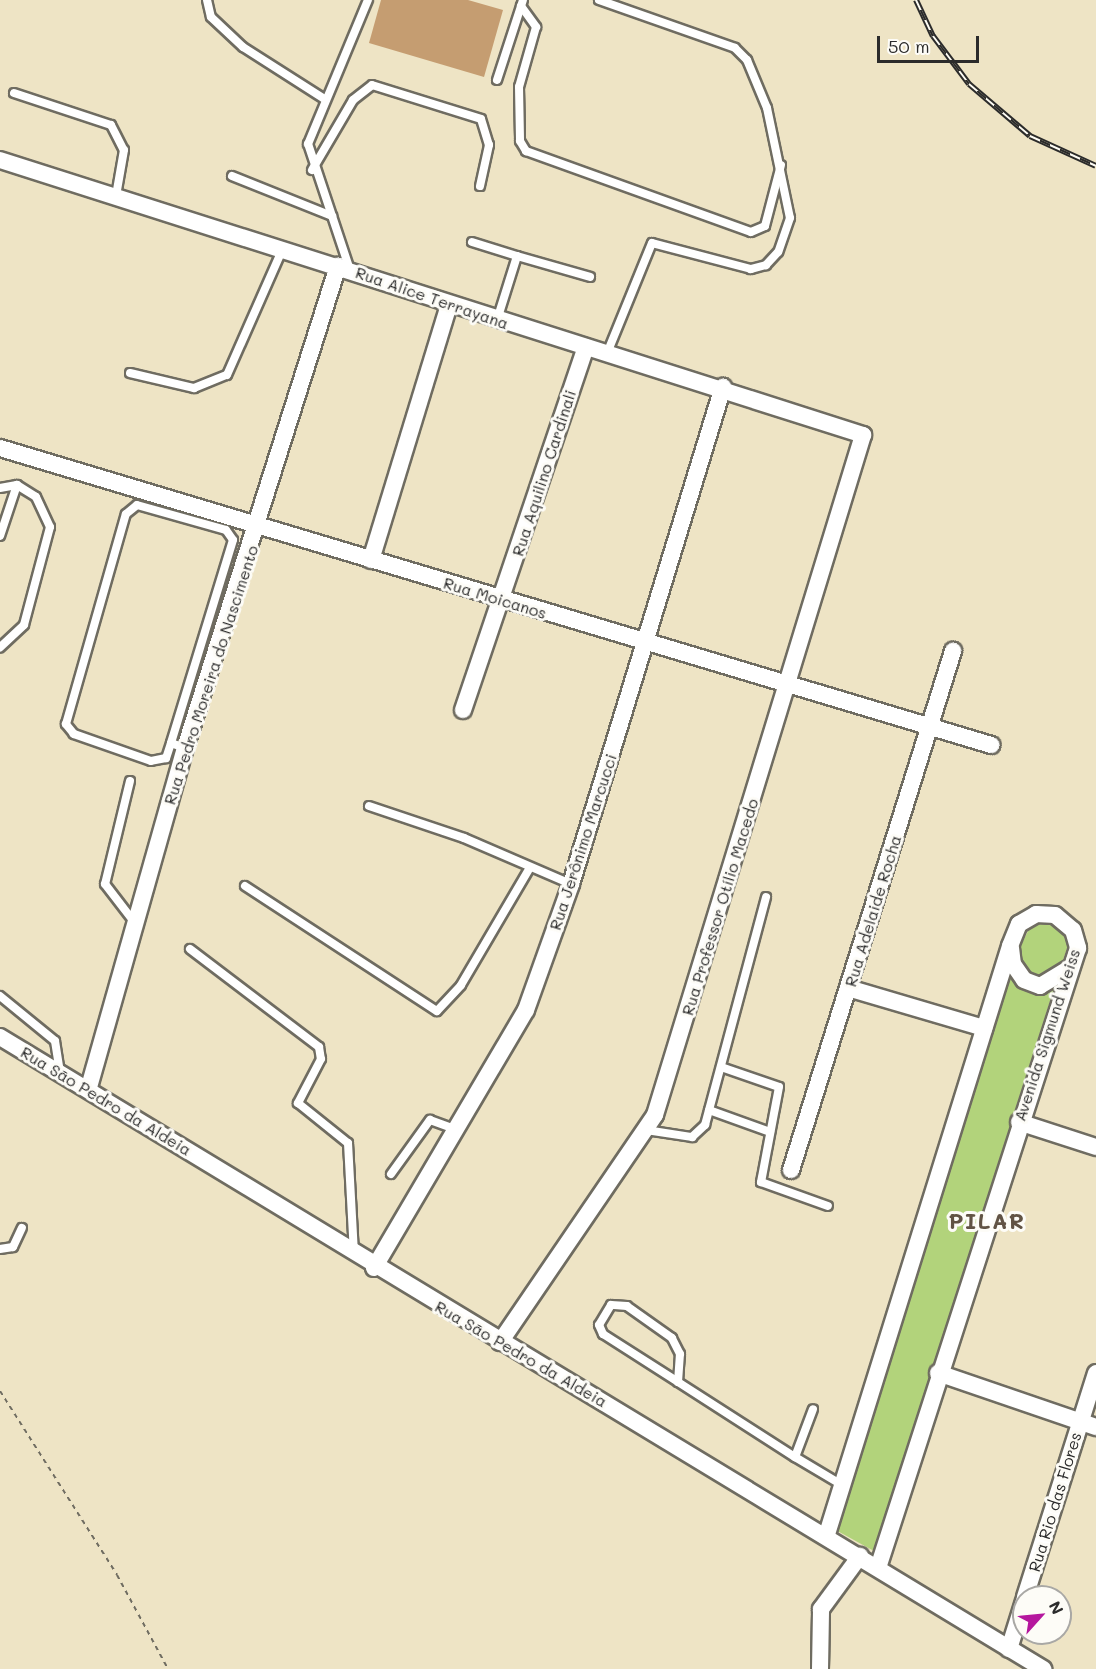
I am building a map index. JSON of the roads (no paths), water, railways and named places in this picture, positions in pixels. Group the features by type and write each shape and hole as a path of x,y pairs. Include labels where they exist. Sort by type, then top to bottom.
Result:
{"street":[{"name":"Rua Alice Terrayana","path":"0,160 283,247 497,321 723,387 863,435"},
{"name":"Rua Pedro Moreira do Nascimento","path":"88,1087 135,924 178,746 259,524 344,268"},
{"path":"371,560 449,305"},
{"name":"Rua Aquilino Cardinali","path":"463,710 586,347"},
{"name":"Rua Jerônimo Marcucci","path":"374,1268 459,1130 526,1010 571,884 723,387"},
{"name":"Rua Professor Otílio Macedo","path":"500,1342 646,1130 790,687 863,435"},
{"name":"Rua Moicanos","path":"0,448 259,524 646,644 991,746"},
{"name":"Rua Adelaide Rocha","path":"791,1170 953,651"},
{"name":"Avenida Sigmund Weiss","path":"827,1534 1010,946 1019,924 1036,914 1055,915 1073,930 1078,948 938,1373 878,1568"},
{"path":"1010,946 1013,964 1024,980 1040,986 1071,968"},
{"path":"848,988 984,1028"},
{"name":"Rua São Pedro da Aldeia","path":"0,1037 88,1087 354,1256 827,1534 878,1568 1043,1669"},
{"path":"1019,1122 1096,1147"},
{"path":"938,1373 1088,1424"},
{"name":"Rua Rio das Flores","path":"1029,1585 1088,1424 1096,1373"},
{"path":"820,1669 821,1609 860,1556"},
{"path":"1009,1649 1012,1639"}],"lane":[{"path":"207,0 211,17 243,47 323,98"},
{"path":"360,0 362,14"},
{"path":"344,268 332,216 312,170 308,144 323,98 368,0"},
{"path":"599,0 735,48 757,77 781,165 790,218 778,252 766,265 751,269 652,243 607,353"},
{"path":"522,3 536,27 519,87 520,141 526,151 751,232 765,226 781,165"},
{"path":"497,80 522,3"},
{"path":"312,170 353,100 372,85 481,119 489,145 480,186"},
{"path":"14,93 111,125 124,150 116,196"},
{"path":"232,176 332,216"},
{"path":"472,242 590,277"},
{"path":"130,374 194,388 227,375 283,247"},
{"path":"497,321 518,256"},
{"path":"0,488 16,485 36,497 50,527 24,625 0,647"},
{"path":"0,536 16,485"},
{"path":"137,505 226,530 233,540 178,746 166,758 151,761 74,734 66,724 126,514 137,505"},
{"path":"130,781 105,884 135,924"},
{"path":"369,806 464,838 529,870 571,884"},
{"path":"245,886 437,1011 461,985 529,870"},
{"path":"646,1130 692,1137 705,1125 766,897"},
{"path":"190,949 319,1047 321,1059 298,1103 348,1143 354,1256"},
{"path":"0,996 55,1041 60,1071"},
{"path":"721,1067 776,1081 780,1096 770,1132 761,1182 828,1206"},
{"path":"709,1110 770,1132"},
{"path":"391,1174 430,1120 459,1130"},
{"path":"0,1249 14,1247 22,1228"},
{"path":"678,1382 680,1354 672,1338 627,1306 611,1305 599,1324 603,1334 795,1457 843,1485"},
{"path":"795,1457 813,1409"}],"railway":[{"path":"916,0 933,36 969,84 1030,136 1096,166"}],"district":[{"name":"PILAR","path":"987,1221"}]}
